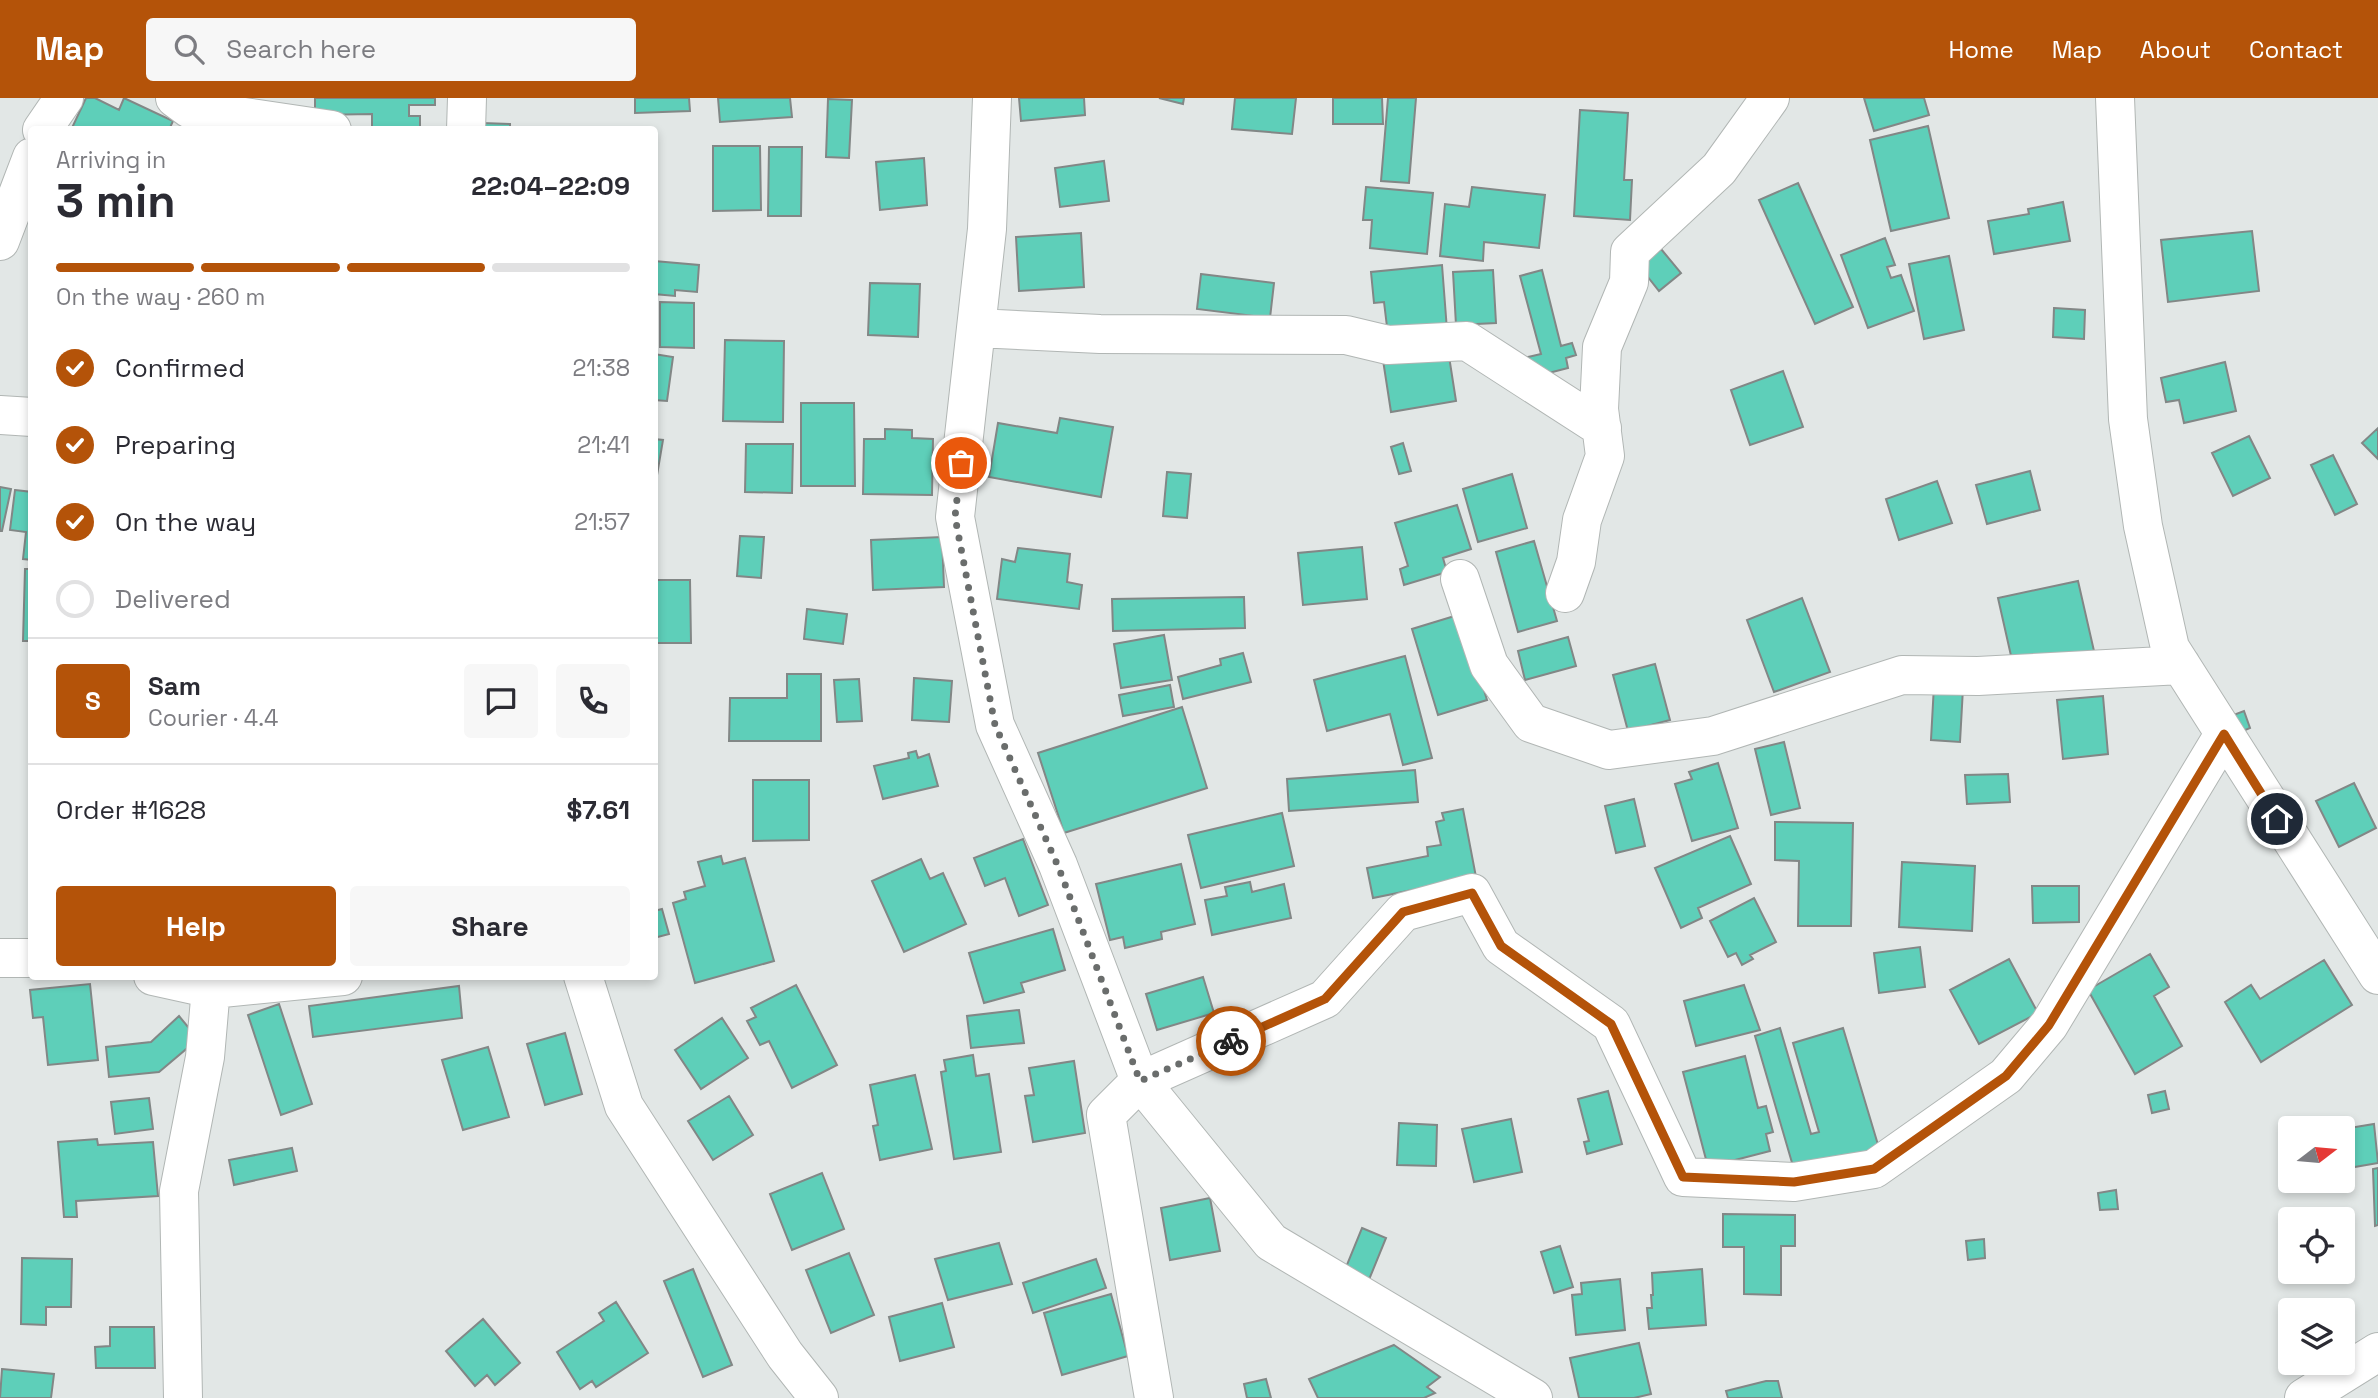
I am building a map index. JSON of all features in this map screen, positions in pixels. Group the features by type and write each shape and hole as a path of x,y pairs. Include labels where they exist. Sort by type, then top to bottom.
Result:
{"street":[{"path":"45,126 64,98"},
{"path":"466,126 467,98"},
{"path":"992,98 986,229 955,517 995,725 1058,866 1140,1081 1271,1242 1532,1398"},
{"path":"1565,593 1576,562 1582,520 1605,456 1602,428 1602,346 1629,282 1630,252 1719,169 1770,98"},
{"path":"2115,98 2128,419 2143,526 2170,648 2343,925 2378,975"},
{"path":"185,112 299,126"},
{"path":"0,241 28,168"},
{"path":"976,328 1100,334 1346,335 1388,345 1468,341 1602,428"},
{"path":"0,415 28,417"},
{"path":"1460,579 1489,665 1531,723 1609,750 1713,736 1902,675 1978,676 2181,665"},
{"path":"1154,1398 1106,1115 1140,1081 1325,999 1403,912 1472,893 1501,946 1611,1024 1683,1177 1794,1182 1874,1169 2006,1076 2049,1025 2224,734"},
{"path":"0,958 28,958"},
{"path":"187,980 212,983 268,980"},
{"path":"584,980 624,1106 785,1355 819,1398"},
{"path":"183,1398 179,1191 205,1057 212,983"},
{"path":"2304,1398 2378,1352"}],"building":[{"path":"86,98 95,98 119,110 124,98 173,121 171,126 73,126"},
{"path":"315,98 435,98 435,105 409,105 409,116 420,116 420,126 372,126 372,114 315,115"},
{"path":"635,98 689,98 690,111 635,113"},
{"path":"718,98 790,98 792,117 720,122"},
{"path":"1019,98 1084,98 1085,115 1021,121"},
{"path":"1159,98 1184,98 1183,104"},
{"path":"1235,98 1296,98 1292,134 1232,129"},
{"path":"1333,98 1382,98 1383,124 1333,124"},
{"path":"1388,98 1416,98 1409,183 1381,181"},
{"path":"1864,98 1924,98 1929,115 1874,131"},
{"path":"828,99 852,100 849,158 826,157"},
{"path":"1580,110 1628,113 1624,180 1632,180 1630,220 1574,216"},
{"path":"482,123 510,124 510,126 482,126"},
{"path":"1928,126 1949,218 1891,231 1870,140"},
{"path":"713,146 760,146 761,210 713,211"},
{"path":"769,147 802,147 801,216 768,216"},
{"path":"924,158 927,205 880,210 876,162"},
{"path":"1104,161 1109,201 1060,207 1055,168"},
{"path":"1798,183 1853,307 1815,324 1759,200"},
{"path":"1366,187 1433,193 1427,254 1370,248 1372,220 1363,220"},
{"path":"1472,187 1545,195 1539,248 1484,242 1483,261 1440,256 1445,204 1469,207"},
{"path":"2063,202 2070,241 1994,254 1988,221 2029,214 2028,209"},
{"path":"2252,231 2259,291 2168,302 2161,240"},
{"path":"1081,233 1084,287 1019,291 1016,237"},
{"path":"1885,238 1895,265 1887,267 1891,278 1901,275 1914,311 1868,328 1841,255"},
{"path":"1661,249 1681,273 1659,291 1640,267"},
{"path":"1949,256 1964,330 1924,339 1909,264"},
{"path":"658,261 699,265 697,292 675,290 675,296 658,294"},
{"path":"1442,265 1447,330 1388,335 1384,302 1374,303 1371,272"},
{"path":"1493,270 1496,323 1456,325 1453,272"},
{"path":"1542,270 1561,346 1572,343 1576,355 1566,358 1568,368 1533,377 1528,357 1541,354 1520,276"},
{"path":"1201,274 1274,283 1270,318 1197,309"},
{"path":"870,283 920,284 918,337 868,335"},
{"path":"660,302 694,303 694,348 660,347"},
{"path":"2054,308 2085,310 2084,339 2053,337"},
{"path":"725,340 784,341 783,422 723,421"},
{"path":"1448,350 1456,401 1391,412 1383,360"},
{"path":"658,355 673,357 667,401 658,400"},
{"path":"2225,362 2236,411 2184,423 2179,400 2166,402 2161,378"},
{"path":"1783,371 1803,427 1750,445 1731,390"},
{"path":"801,403 854,403 855,486 801,486"},
{"path":"1060,418 1113,427 1101,497 989,477 998,423 1057,433"},
{"path":"2378,428 2378,459 2362,443"},
{"path":"885,429 912,430 912,438 933,439 932,495 863,494 864,439 885,439"},
{"path":"2249,436 2270,478 2233,496 2212,453"},
{"path":"658,439 663,440 658,469"},
{"path":"1403,443 1411,471 1399,474 1391,447"},
{"path":"746,444 793,444 792,493 745,492"},
{"path":"2333,455 2357,504 2335,515 2311,465"},
{"path":"2030,471 2040,510 1987,524 1976,485"},
{"path":"1167,472 1191,474 1187,518 1163,516"},
{"path":"1512,474 1527,528 1478,542 1463,489"},
{"path":"1937,481 1952,523 1899,540 1886,499"},
{"path":"0,487 11,489 2,531 0,531"},
{"path":"15,490 28,492 28,560 23,559 26,532 10,530"},
{"path":"1457,505 1471,549 1443,558 1447,572 1404,585 1400,569 1408,566 1395,523"},
{"path":"740,536 764,537 761,578 737,576"},
{"path":"942,537 944,587 873,590 871,540"},
{"path":"1534,541 1557,621 1518,632 1496,552"},
{"path":"1362,547 1367,599 1303,605 1298,553"},
{"path":"1018,548 1070,554 1067,582 1082,585 1079,609 997,599 1002,559 1015,562"},
{"path":"25,569 28,569 28,641 23,641"},
{"path":"658,580 690,580 691,643 658,643"},
{"path":"2078,581 2094,651 2014,669 1998,598"},
{"path":"1244,597 1245,628 1113,631 1112,599"},
{"path":"1802,598 1830,672 1774,692 1747,620"},
{"path":"807,609 847,614 843,644 804,639"},
{"path":"1461,614 1487,700 1438,715 1412,629"},
{"path":"1164,635 1172,680 1121,688 1114,644"},
{"path":"1568,637 1576,666 1525,680 1518,651"},
{"path":"1243,653 1251,682 1183,699 1178,677 1221,665 1220,659"},
{"path":"1405,656 1432,758 1403,765 1390,714 1327,731 1314,680"},
{"path":"1655,664 1670,720 1628,731 1613,675"},
{"path":"787,674 821,674 821,741 729,741 730,698 787,698"},
{"path":"914,678 952,681 949,722 912,720"},
{"path":"859,679 862,721 837,722 834,680"},
{"path":"1170,685 1174,707 1123,716 1119,695"},
{"path":"1934,685 1963,688 1960,742 1931,740"},
{"path":"2103,696 2108,754 2063,759 2057,700"},
{"path":"1182,707 1207,788 1064,833 1038,753"},
{"path":"2244,711 2250,728 2234,735 2228,717"},
{"path":"1784,742 1800,808 1771,815 1755,749"},
{"path":"916,751 918,758 929,754 938,786 883,799 874,766 909,758 908,753"},
{"path":"1718,763 1738,828 1692,841 1675,784 1692,779 1689,772"},
{"path":"1415,770 1418,802 1289,811 1287,779"},
{"path":"2008,774 2010,802 1967,804 1965,775"},
{"path":"753,780 809,780 809,840 753,841"},
{"path":"2354,783 2376,828 2339,847 2316,801"},
{"path":"1634,799 1645,846 1616,853 1605,806"},
{"path":"1463,809 1476,877 1373,898 1367,868 1428,856 1427,847 1441,845 1436,822 1444,820 1442,813"},
{"path":"1282,813 1294,866 1201,888 1188,835"},
{"path":"1775,822 1853,823 1851,926 1798,926 1799,861 1775,860"},
{"path":"1730,836 1751,884 1698,908 1702,918 1681,928 1655,868"},
{"path":"1023,839 1048,905 1019,916 1005,878 985,886 974,858"},
{"path":"721,856 723,864 745,858 774,961 695,983 673,903 686,899 684,892 705,886 698,862"},
{"path":"921,859 930,879 943,873 966,924 904,952 872,881"},
{"path":"1902,862 1975,866 1972,931 1899,927"},
{"path":"1181,864 1195,924 1161,932 1162,939 1125,948 1123,937 1110,940 1096,884"},
{"path":"1250,882 1252,892 1284,884 1291,918 1212,935 1205,900 1227,896 1225,887"},
{"path":"2032,886 2079,886 2079,922 2033,923"},
{"path":"1754,898 1776,942 1750,955 1753,959 1742,965 1736,953 1728,957 1710,921"},
{"path":"662,909 669,934 658,937 658,910"},
{"path":"1053,929 1065,970 1021,983 1024,992 984,1003 969,953"},
{"path":"1920,947 1925,987 1879,993 1874,953"},
{"path":"2150,954 2169,987 2154,996 2182,1046 2135,1074 2088,990"},
{"path":"2009,959 2038,1013 1979,1044 1950,990"},
{"path":"2324,960 2352,1005 2261,1062 2225,1002 2251,985 2260,999"},
{"path":"1203,977 1214,1013 1157,1030 1146,994"},
{"path":"90,984 98,1060 48,1065 43,1017 33,1018 30,990"},
{"path":"796,985 837,1065 792,1088 769,1041 760,1045 747,1021 756,1017 751,1008"},
{"path":"1744,985 1760,1030 1696,1046 1684,1001"},
{"path":"459,986 462,1018 313,1037 309,1006"},
{"path":"279,1004 312,1104 281,1115 248,1015"},
{"path":"1019,1010 1024,1043 971,1048 967,1016"},
{"path":"179,1016 198,1039 159,1072 109,1077 106,1047 151,1042"},
{"path":"722,1018 748,1058 701,1089 675,1050"},
{"path":"1780,1028 1811,1134 1819,1132 1793,1043 1843,1028 1879,1148 1795,1173 1755,1036"},
{"path":"565,1033 582,1094 545,1105 527,1044"},
{"path":"488,1047 509,1117 463,1130 442,1060"},
{"path":"973,1055 976,1076 989,1074 1001,1152 954,1159 941,1072 946,1071 944,1060"},
{"path":"1745,1056 1758,1108 1766,1106 1773,1132 1766,1134 1770,1151 1708,1167 1683,1072"},
{"path":"1074,1061 1085,1133 1033,1142 1025,1096 1034,1095 1029,1068"},
{"path":"915,1075 932,1149 880,1160 873,1126 878,1125 870,1085"},
{"path":"1608,1091 1622,1144 1587,1154 1584,1142 1589,1141 1578,1099"},
{"path":"2165,1091 2169,1109 2152,1113 2148,1095"},
{"path":"729,1096 753,1135 713,1160 688,1121"},
{"path":"149,1098 153,1129 115,1134 111,1102"},
{"path":"1511,1119 1522,1172 1474,1182 1462,1129"},
{"path":"1399,1123 1437,1125 1436,1166 1397,1165"},
{"path":"2374,1124 2378,1163 2356,1167 2356,1127"},
{"path":"97,1139 98,1145 153,1142 158,1196 76,1201 77,1217 64,1217 58,1142"},
{"path":"292,1148 297,1171 234,1185 229,1160"},
{"path":"2378,1168 2378,1225 2375,1226 2373,1169"},
{"path":"822,1173 844,1229 792,1250 770,1194"},
{"path":"2116,1190 2118,1209 2100,1210 2098,1193"},
{"path":"1210,1198 1220,1251 1170,1260 1161,1208"},
{"path":"1723,1214 1795,1215 1795,1246 1781,1246 1781,1295 1744,1294 1744,1247 1723,1247"},
{"path":"1362,1228 1386,1238 1366,1287 1342,1277"},
{"path":"1984,1239 1985,1258 1968,1260 1966,1241"},
{"path":"999,1243 1012,1284 948,1300 935,1259"},
{"path":"1560,1246 1573,1287 1554,1293 1541,1252"},
{"path":"849,1253 874,1315 831,1333 806,1270"},
{"path":"22,1258 72,1259 71,1307 46,1307 46,1325 21,1324"},
{"path":"1096,1259 1106,1288 1033,1313 1023,1283"},
{"path":"693,1269 732,1365 703,1377 664,1281"},
{"path":"1702,1269 1706,1325 1649,1329 1647,1308 1652,1308 1652,1273"},
{"path":"1620,1279 1625,1330 1576,1335 1572,1295 1582,1294 1581,1283"},
{"path":"1111,1294 1128,1356 1062,1375 1044,1313"},
{"path":"616,1302 648,1353 596,1387 592,1381 580,1389 557,1352 604,1321 599,1313"},
{"path":"942,1303 954,1347 900,1361 889,1317"},
{"path":"483,1319 520,1363 495,1385 487,1375 475,1386 446,1351"},
{"path":"110,1327 154,1327 155,1368 96,1368 95,1347 110,1346"},
{"path":"1639,1343 1651,1394 1634,1398 1579,1398 1570,1358"},
{"path":"1394,1345 1440,1377 1427,1387 1435,1393 1424,1398 1318,1398 1309,1379"},
{"path":"2,1369 54,1374 51,1398 0,1398"},
{"path":"1266,1379 1271,1398 1247,1398 1244,1384"},
{"path":"1766,1381 1778,1381 1782,1398 1728,1398 1726,1391"}],"way so far":[{"path":"961,463 955,517 995,725 1058,866 1140,1081 1231,1041"}],"route":[{"path":"1231,1041 1325,999 1403,912 1472,893 1501,946 1611,1024 1683,1177 1794,1182 1874,1169 2006,1076 2049,1025 2224,734 2277,819"}]}
